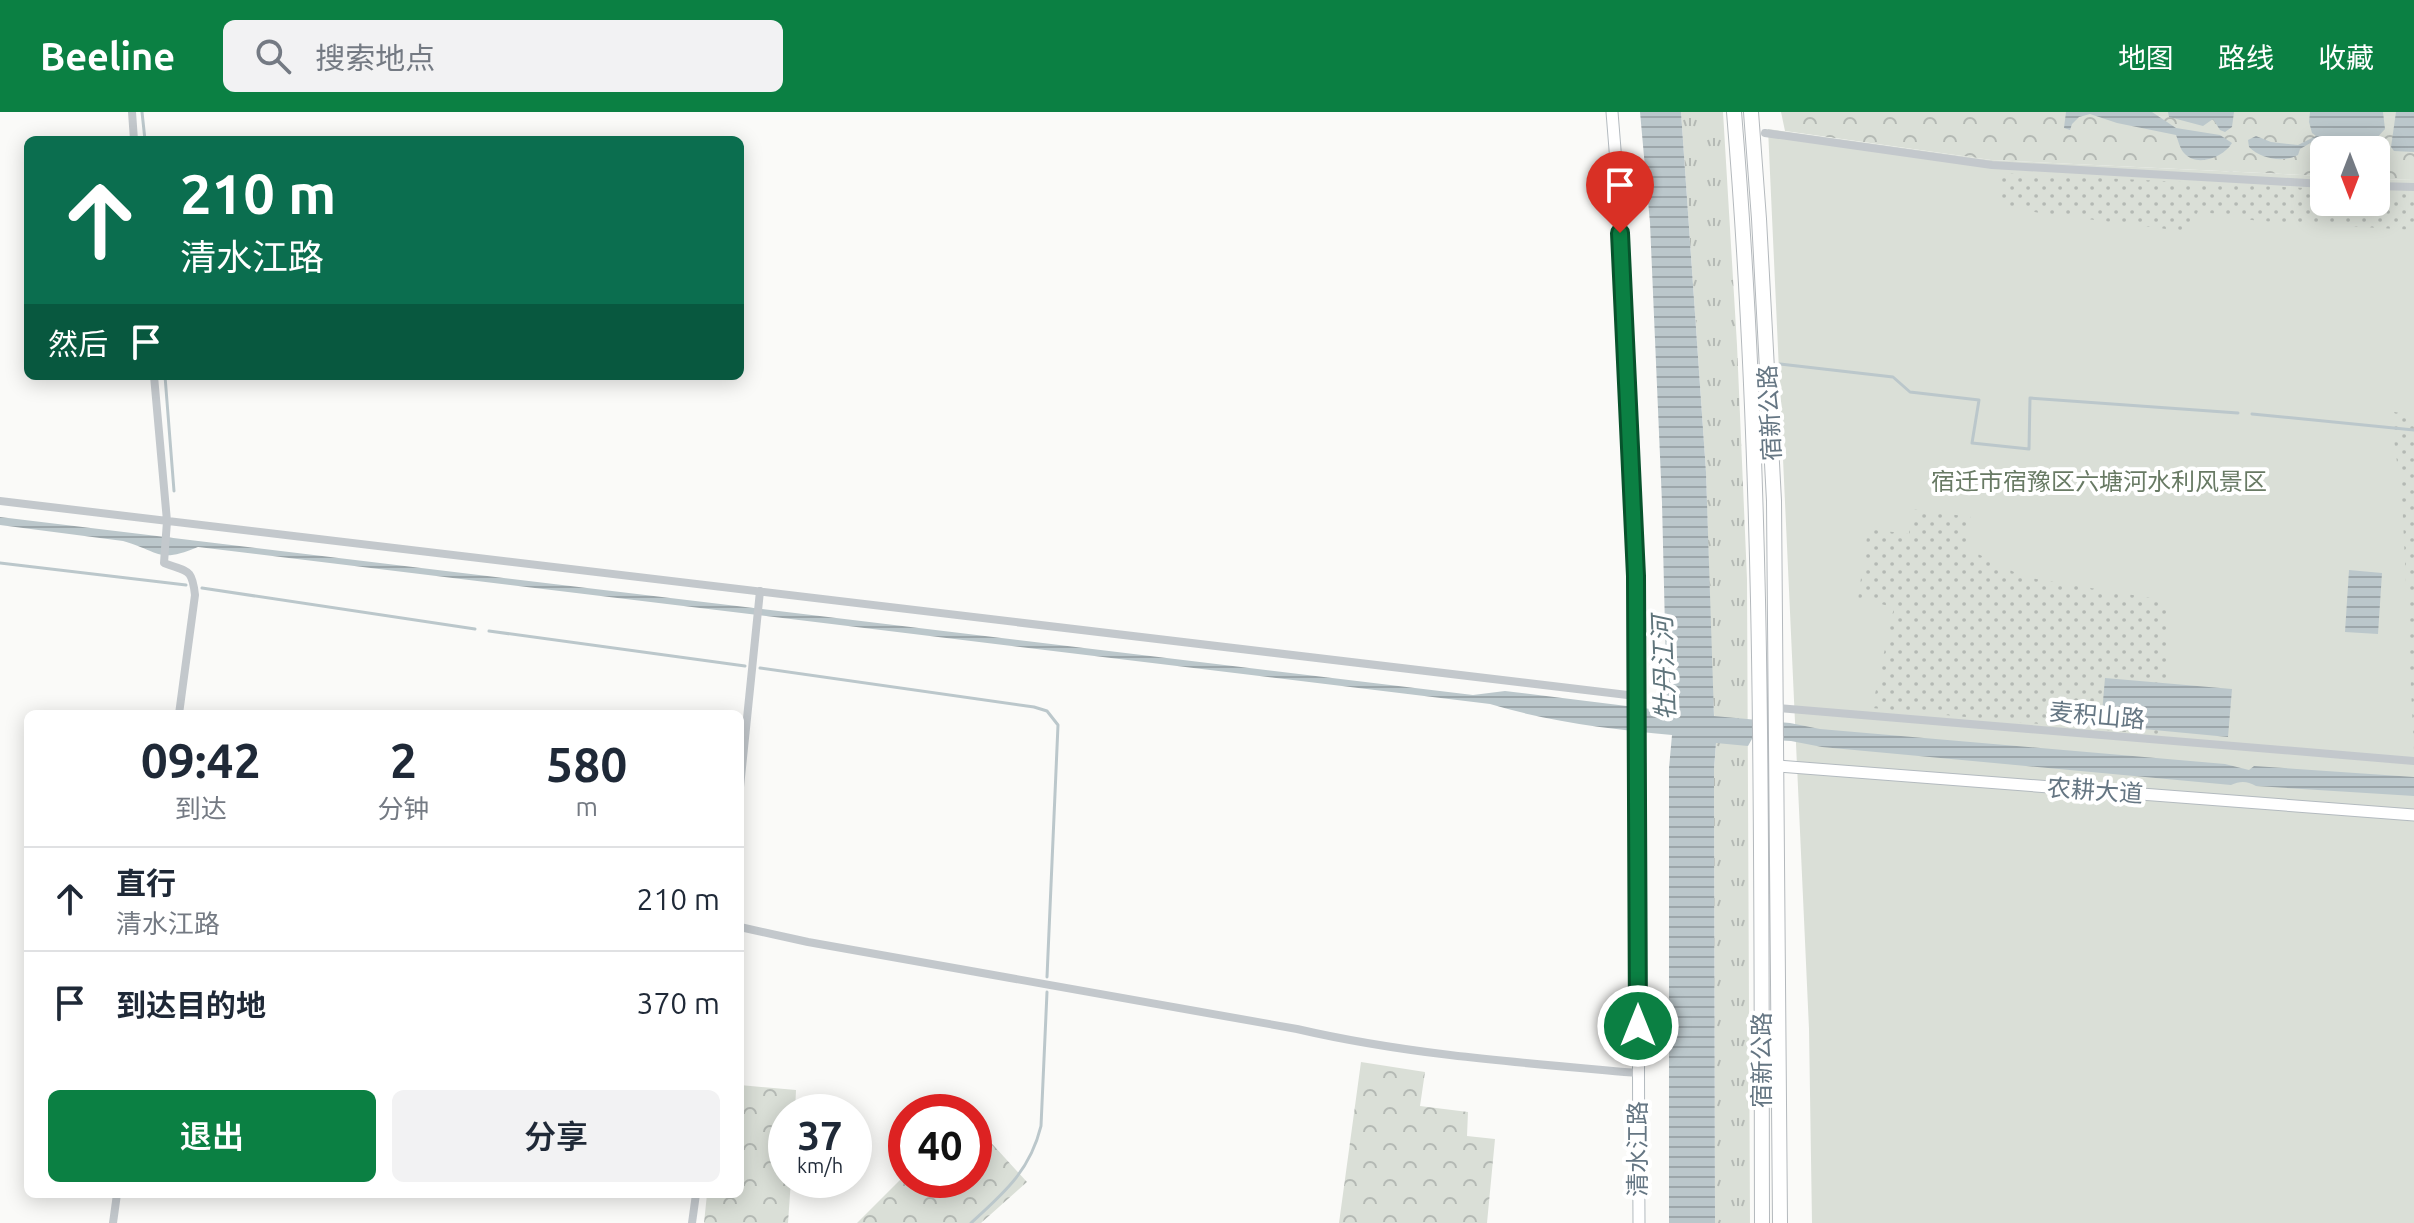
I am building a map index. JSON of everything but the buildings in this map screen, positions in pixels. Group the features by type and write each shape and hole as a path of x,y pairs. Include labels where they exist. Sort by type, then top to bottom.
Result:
{"highway":[{"name":"宿新公路","path":"1734,112 1746,252 1761,647 1762,1223"},
{"name":"宿新公路","path":"1751,112 1774,501 1780,1223"}],"street":[{"path":"132,112 134,136"},
{"path":"0,501 1636,699 1636,576 1631,444 1612,112"},
{"path":"1765,133 1992,165 2310,183"},
{"path":"2390,186 2414,187"},
{"path":"154,380 167,521 164,563 188,571 193,577 195,595 180,710"},
{"path":"744,749 760,595"},
{"name":"清水江路","path":"1636,699 1639,1223"},
{"name":"麦积山路","path":"1777,711 2414,761"},
{"name":"农耕大道","path":"1777,760 2414,815"},
{"path":"744,928 1376,1046 1518,1064 1638,1073"},
{"path":"113,1223 116,1198"},
{"path":"692,1223 695,1198"}],"green space":[{"path":"1681,112 1723,112 1747,579 1750,1223 1715,1223 1716,743 1706,472"},
{"path":"1781,112 2414,112 2414,180 2390,179 2390,136 2310,136 2310,175 1991,160 1785,131"},
{"name":"宿迁市宿豫区六塘河水利风景区","path":"1768,129 1991,160 2310,175 2310,216 2390,216 2390,179 2414,180 2414,1223 1812,1223 1809,1029"},
{"path":"2001,173 2310,188 2310,216 2390,216 2390,192 2414,193 2414,230 2258,221 2198,211 2190,232 2002,206"},
{"path":"2390,411 2414,416 2414,751 2402,499"},
{"path":"1911,509 1971,517 1968,549 2024,577 2157,599 2169,609 2167,736 1872,708 1894,607 1858,599 1868,529 1909,534"},
{"path":"1361,1062 1425,1072 1420,1106 1468,1112 1467,1136 1495,1139 1487,1223 1339,1223"},
{"path":"744,1085 796,1090 796,1094 768,1094 768,1198 790,1198 788,1223 704,1223 707,1198 744,1198"},
{"path":"992,1144 1027,1182 981,1223 857,1223 888,1192 888,1198 992,1198"}],"shaded area":[{"path":"1640,112 1681,112 1706,472 1714,716 1820,729 2225,764 2249,770 2254,766 2414,777 2414,796 2256,786 2244,782 2231,785 1822,747 1791,741 1752,739 1748,746 1716,743 1715,1223 1669,1223 1669,768 1672,735 1557,720 1490,704 198,547 166,555 123,541 0,525 0,517 1473,695 1505,691 1667,711 1650,223"},
{"path":"2066,112 2152,112 2176,128 2220,135 2232,143 2217,156 2196,160 2183,151 2176,135 2090,114 2079,117 2070,130 2064,128"},
{"path":"2168,112 2234,112 2232,127 2225,132 2213,119 2203,126 2169,117"},
{"path":"2310,112 2383,112 2385,129 2379,136 2316,136 2309,122"},
{"path":"2396,112 2414,112 2414,152 2394,151 2391,147"},
{"path":"2256,136 2271,142 2298,145 2310,139 2310,143 2300,149 2298,155 2279,159 2254,151 2249,147 2248,140"},
{"path":"2349,570 2382,573 2378,634 2345,632"},
{"path":"2105,678 2232,689 2228,737 2101,725"}],"waterway":[{"path":"142,112 145,136"},
{"path":"1780,364 1893,377 1910,392 1979,400 1972,443 2029,449 2030,398 2238,413"},
{"path":"165,380 174,491"},
{"path":"2252,414 2414,430"},
{"path":"0,563 186,585"},
{"path":"202,588 475,629"},
{"path":"489,631 745,666"},
{"path":"760,668 1047,711 1058,725 1047,977"},
{"path":"971,1223 1023,1169 1036,1142 1041,1126 1047,992"}],"route":[{"path":"1620,233 1636,576 1638,1026"}],"water label":[{"name":"牡丹江河","path":"1664,668"}]}
